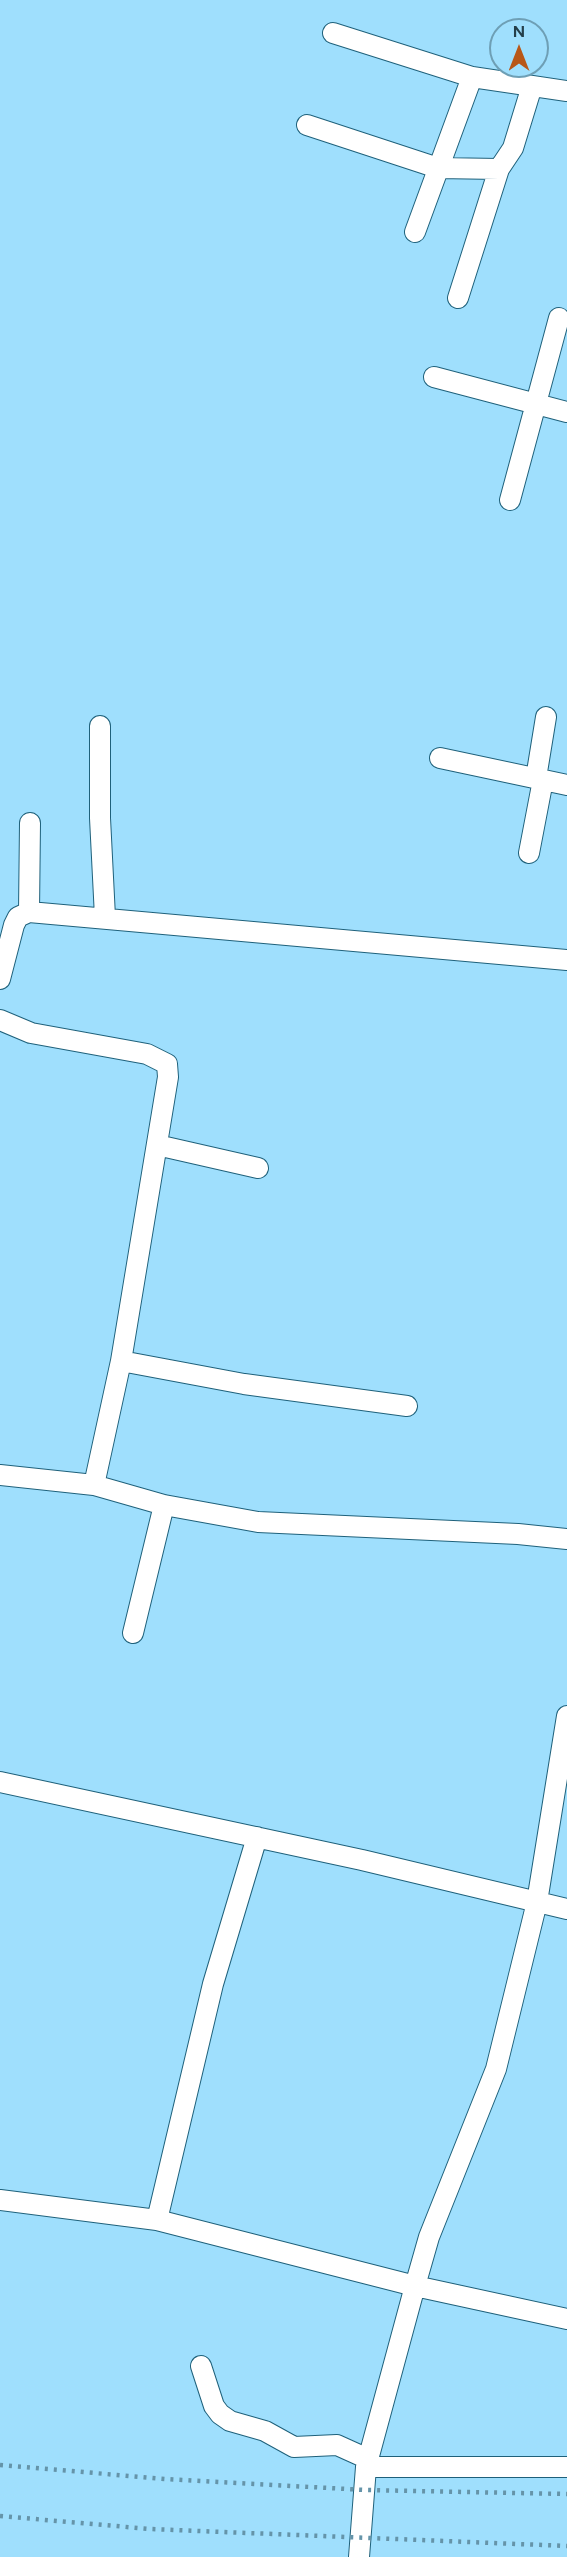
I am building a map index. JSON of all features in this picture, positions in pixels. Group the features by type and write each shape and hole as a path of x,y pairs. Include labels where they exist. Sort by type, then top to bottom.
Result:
{"street":[{"path":"333,33 472,77 567,92"},
{"path":"415,232 472,77"},
{"path":"458,298 499,169 513,148 532,86"},
{"path":"307,125 438,168 499,169"},
{"path":"510,500 534,403 559,318"},
{"path":"434,377 567,412"},
{"path":"529,853 546,717"},
{"path":"99,726 100,818 105,917"},
{"path":"440,758 498,772 567,777"},
{"path":"540,776 567,785"},
{"path":"29,912 30,823"},
{"path":"0,978 14,925 18,917 29,912 567,960"},
{"path":"0,1020 32,1033 147,1054 167,1064 168,1077 121,1361 94,1485"},
{"path":"157,1144 258,1168"},
{"path":"121,1361 244,1384 407,1406"},
{"path":"0,1475 94,1485 164,1504 258,1522 518,1534 567,1539"},
{"path":"133,1633 164,1504"},
{"path":"359,2557 367,2463 429,2237 496,2069 537,1902 567,1716"},
{"path":"0,1782 362,1860 567,1909"},
{"path":"157,2220 213,1984 257,1837"},
{"path":"0,2200 157,2220 416,2286 567,2319"},
{"path":"201,2366 214,2406 220,2414 230,2421 265,2431 294,2447 337,2445 367,2463 567,2467"}],"railway":[{"path":"0,2465 165,2479 365,2490 567,2494"},
{"path":"0,2516 150,2529 567,2546"}]}
